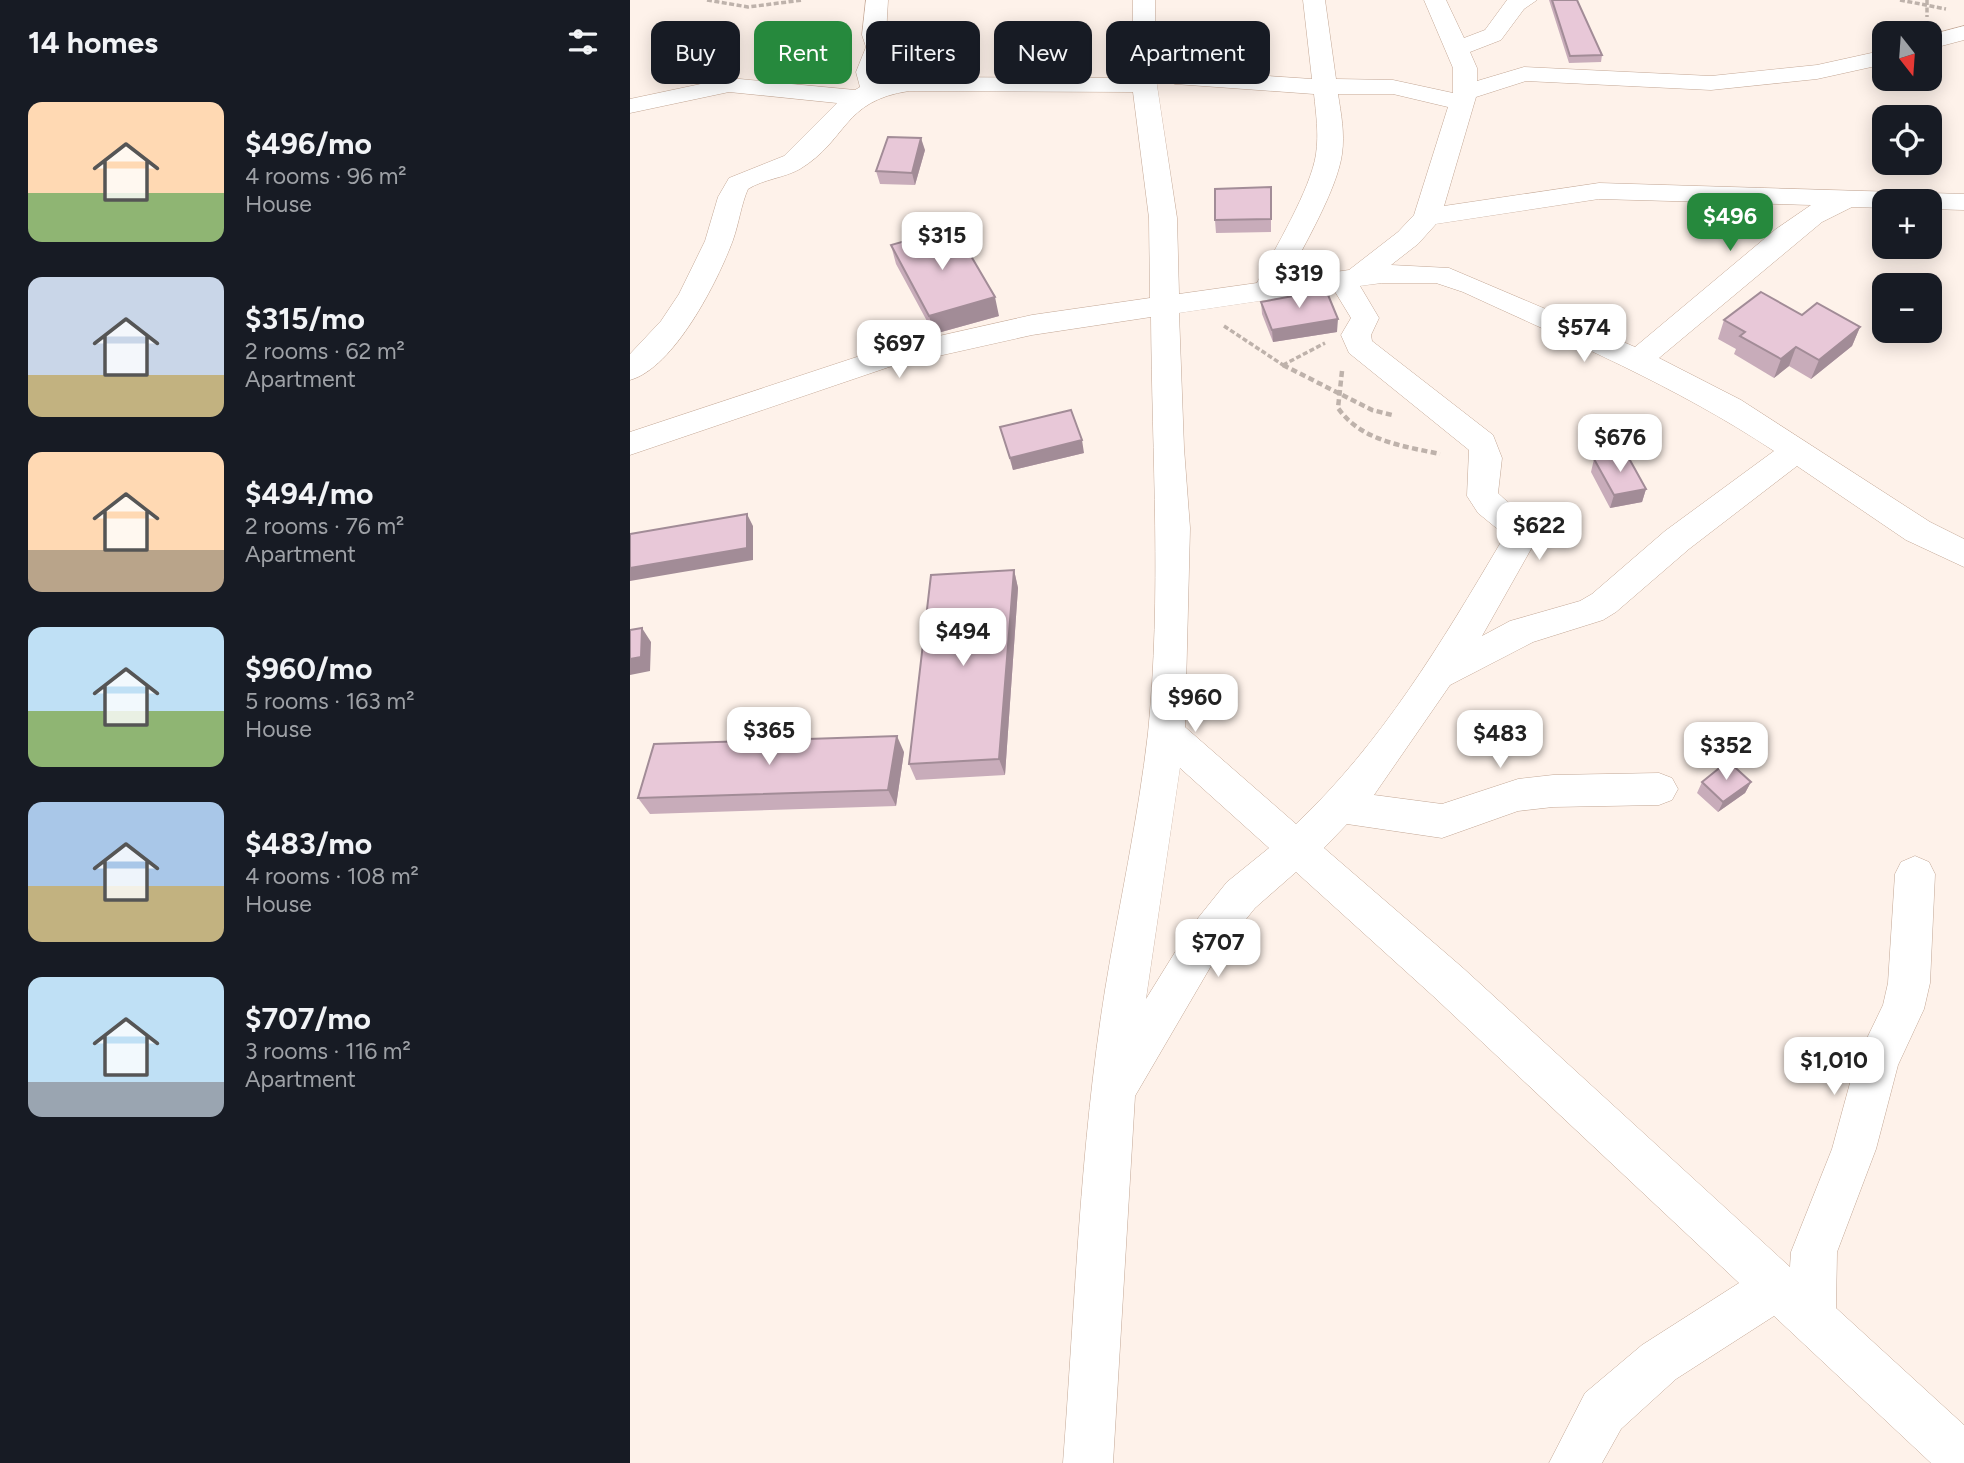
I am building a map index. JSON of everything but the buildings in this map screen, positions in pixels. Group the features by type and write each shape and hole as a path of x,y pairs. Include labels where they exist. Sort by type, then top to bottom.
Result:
{"street":[{"path":"630,370 667,333 690,302 718,244 738,184 795,160 864,94 868,72 878,47 874,35 877,0"},
{"path":"1144,0 1144,21"},
{"path":"1268,291 1306,215 1329,157 1331,133 1314,0"},
{"path":"1350,279 1408,238 1426,217 1464,98 1465,68 1435,0"},
{"path":"1457,49 1493,35 1516,4 1526,0"},
{"path":"1942,39 1964,33"},
{"path":"1270,84 1405,88 1464,98 1524,74 1712,83 1817,72 1872,60"},
{"path":"630,106 729,85 864,94 909,84 1106,76"},
{"path":"1088,1463 1114,1090 1126,990 1145,886 1166,733 1174,528 1168,448 1179,305 1145,84"},
{"path":"1426,217 1599,191 1964,202"},
{"path":"1638,360 1701,311 1780,236 1808,216 1851,198"},
{"path":"630,444 906,352 1032,326 1268,291 1407,272 1439,274 1473,286 1638,360 1730,407 1798,449 1918,531 1964,554"},
{"path":"1114,1090 1204,941 1241,895 1340,807 1373,769 1436,677 1518,542 1516,527 1484,499 1481,491 1488,465 1487,450 1482,443 1359,346 1356,334 1365,318 1350,279"},
{"path":"1436,677 1522,631 1591,611 1604,603 1677,540 1798,449"},
{"path":"1166,733 1298,847 1964,1459"},
{"path":"1340,807 1442,821 1518,795 1659,789"},
{"path":"1812,1320 1814,1252 1854,1149 1877,1061 1903,1009 1909,983 1915,874"},
{"path":"1574,1463 1603,1411 1659,1362 1776,1286"}],"path":[{"path":"707,0 748,7 803,0"},
{"path":"1900,0 1928,6"},
{"path":"1179,305 1283,365 1372,410 1393,415"},
{"path":"1283,365 1316,345 1356,334"},
{"path":"1339,391 1338,408 1349,425 1403,445 1488,465"}]}
